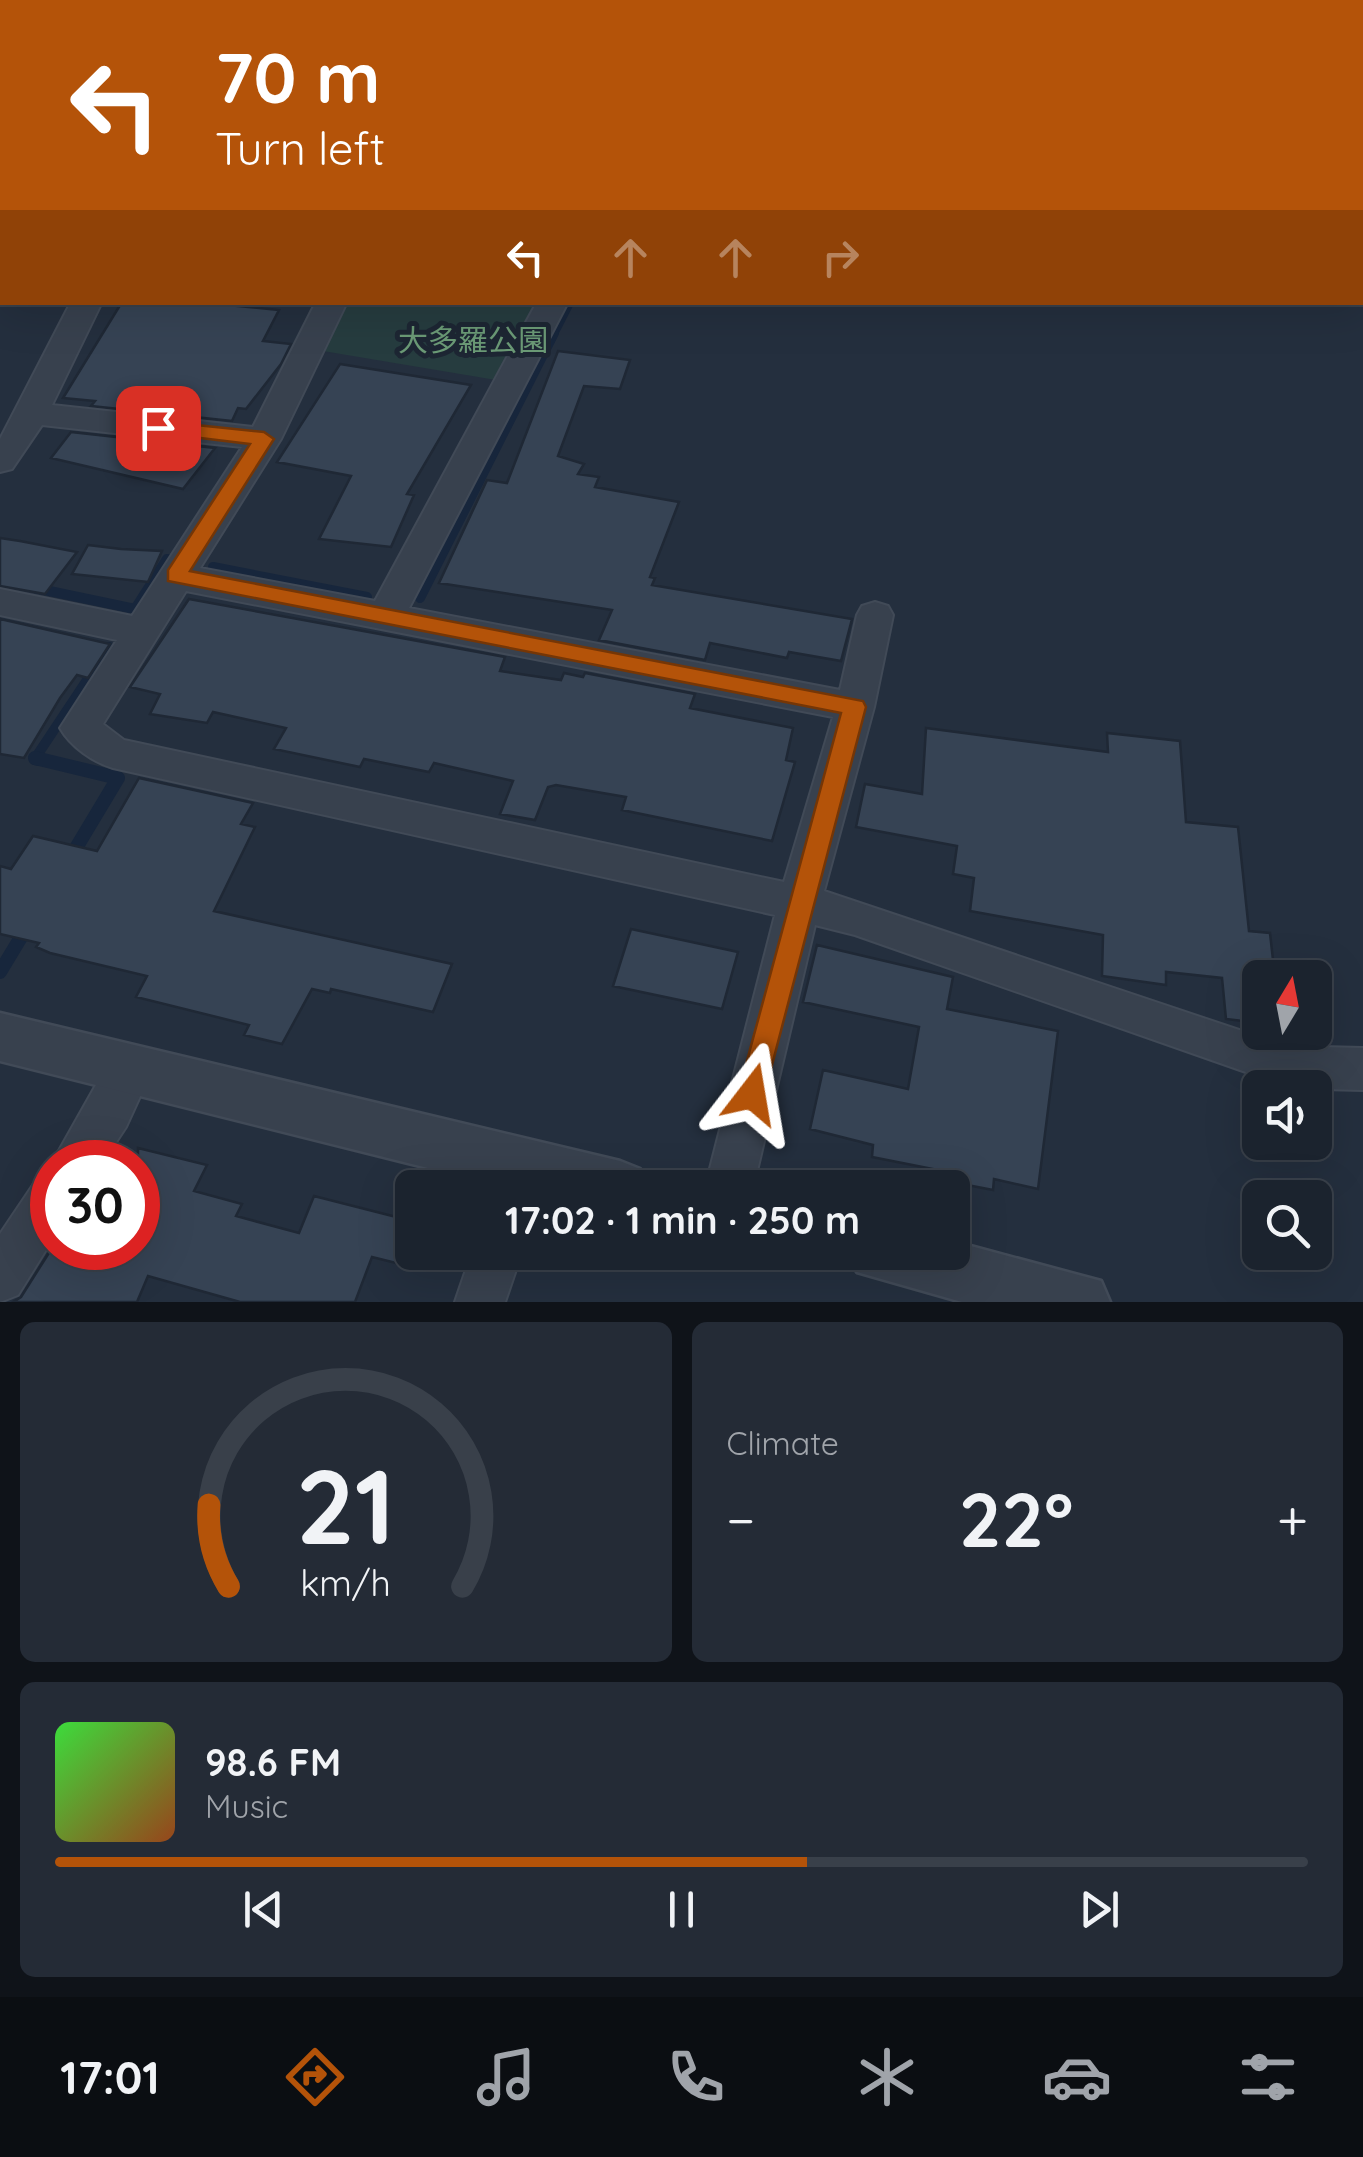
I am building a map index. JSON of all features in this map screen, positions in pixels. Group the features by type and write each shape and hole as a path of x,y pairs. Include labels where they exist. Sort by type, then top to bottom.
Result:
{"street":[{"path":"3,454 36,414 70,326 84,305"},
{"path":"331,305 264,439 138,631 80,728 113,753 856,917 1263,1058 1321,1068 1363,1069"},
{"path":"386,616 551,305"},
{"path":"36,414 264,439"},
{"path":"175,576 855,707"},
{"path":"0,602 138,631"},
{"path":"733,1170 799,903 855,707 875,615"},
{"path":"0,1037 130,1068 502,1170"},
{"path":"91,1140 130,1068"},
{"path":"0,1278 30,1232"},
{"path":"480,1302 491,1270"},
{"path":"951,1270 1080,1302"}],"green space":[{"name":"大多羅公園","path":"345,305 538,305 496,380 323,351"}],"building":[{"path":"120,305 228,305 279,310 263,341 291,344 281,364 246,409 238,408 232,421 91,406 95,401 63,398"},
{"path":"558,351 630,360 620,389 584,386 558,456 584,464 578,474 599,477 595,487 679,502 650,577 655,578 652,585 852,619 841,661 789,652 787,658 710,643 705,660 599,640 612,610 439,583 487,480 507,483"},
{"path":"340,364 471,385 407,494 414,495 391,547 319,539 351,476 277,462"},
{"path":"71,432 215,448 183,489 51,458"},
{"path":"0,538 77,552 45,594 0,586"},
{"path":"88,545 162,551 148,582 72,574"},
{"path":"189,599 505,657 500,671 561,680 564,673 583,677 585,673 695,694 690,708 793,728 786,760 795,762 772,841 622,810 626,797 556,785 548,787 535,820 500,814 513,781 434,763 429,772 364,759 360,767 274,749 286,728 213,712 207,723 150,714 160,694 130,687"},
{"path":"0,619 110,644 88,678 77,675 24,758 0,754"},
{"path":"926,728 1108,752 1107,733 1180,741 1186,822 1238,827 1249,931 1270,933 1273,960 1242,960 1242,1021 1226,1019 1222,978 1166,972 1166,985 1102,976 1103,935 970,911 974,878 953,874 957,846 856,827 865,784 922,794"},
{"path":"139,778 253,803 241,824 255,827 214,911 452,964 433,1012 331,989 330,993 312,989 282,1044 244,1035 249,1025 136,997 147,976 50,953 36,947 39,943 0,934 0,866 11,869 33,836 97,851"},
{"path":"631,929 738,952 722,1009 613,986"},
{"path":"817,945 953,977 947,1009 1058,1031 1038,1189 994,1179 993,1190 970,1186 970,1170 938,1170 872,1157 873,1145 810,1129 823,1070 908,1089 919,1027 803,1002"},
{"path":"160,1153 207,1165 194,1191 242,1204 236,1216 299,1233 314,1196 395,1217 395,1263 372,1257 355,1302 240,1302 148,1276 137,1302 13,1302 21,1297 38,1270 160,1270"}],"waterway":[{"path":"553,335 568,305"},
{"path":"420,598 554,333"},
{"path":"35,588 135,609 167,559 172,560"},
{"path":"213,567 367,597"},
{"path":"35,758 109,647"},
{"path":"35,758 118,778 70,858"},
{"path":"35,758 38,761"},
{"path":"0,972 26,929"}],"route":[{"path":"158,428 264,439 175,576 855,707 799,903 752,1094"}]}
